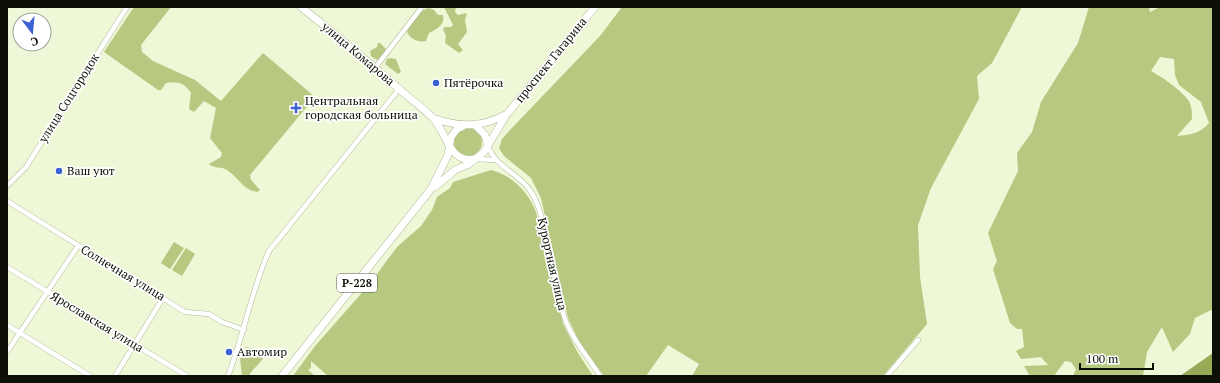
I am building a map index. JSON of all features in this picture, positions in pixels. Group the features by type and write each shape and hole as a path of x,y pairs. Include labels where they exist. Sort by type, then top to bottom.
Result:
{"main road":[{"name":"улица Комарова","path":"301,7 433,118"},
{"name":"проспект Гагарина","path":"488,146 507,114 595,7"},
{"name":"проспект Гагарина","path":"475,125 493,121 507,114"},
{"path":"433,118 463,126 475,125 481,130 488,146"},
{"path":"433,118 444,134 450,148 461,159 465,160 477,158"},
{"name":"Р-228","path":"432,189 444,165 450,148 451,137 457,129 463,126"},
{"name":"Р-228","path":"282,376 432,189 455,170 477,158 488,146"}],"street":[{"name":"улица Соцгородок","path":"7,186 26,167 127,7"},
{"path":"375,68 422,7"},
{"path":"228,376 244,330 255,289 269,251 399,89"},
{"name":"Курортная улица","path":"488,146 496,160 530,189 534,196 542,221 568,328 579,347 600,376"},
{"path":"477,158 496,160"},
{"name":"Солнечная улица","path":"7,201 185,312 209,314 222,322 244,330"},
{"path":"7,352 46,291 78,246"},
{"name":"Ярославская улица","path":"7,267 187,376"},
{"path":"114,376 163,298"},
{"path":"7,325 90,376"},
{"path":"887,376 918,340"}],"shaded area":[{"path":"134,7 171,7 141,45 142,52 153,61 195,80 221,101 263,53 315,97 250,175 251,180 260,190 257,192 248,189 227,170 209,164 221,157 222,153 210,138 216,108 204,101 194,112 189,109 191,93 183,84 177,82 166,83 161,90 158,90 104,52"},
{"path":"444,7 456,7 455,12 458,15 467,13 465,20 467,32 458,44 463,50 459,53 445,43 446,36 443,29 453,25"},
{"path":"622,7 1022,7 992,63 977,76 979,99 931,188 918,225 920,277 927,324 883,376 692,376 699,364 668,345 646,376 604,376 580,343 568,318 541,198 531,178 504,156 499,148 502,139 600,36"},
{"path":"1089,7 1149,7 1150,12 1160,7 1213,7 1213,309 1195,318 1190,334 1173,352 1162,327 1147,352 1143,376 1073,376 1076,369 1071,362 1065,361 1054,376 1030,376 1024,366 1048,365 1041,357 1021,359 1016,351 1024,347 1022,329 1017,329 1010,323 993,269 997,261 988,233 1018,171 1017,153 1032,132 1041,102 1078,43","holes":["1160,57 1174,59 1175,75 1179,85 1201,102 1209,123 1195,133 1177,136 1192,119 1192,109 1188,100 1176,87 1151,71"]},
{"path":"429,8 434,10 438,15 443,15 442,24 429,33 426,41 415,40 410,37 407,32 410,25 422,11"},
{"path":"378,43 386,49 380,59 377,60 371,56 370,51 377,47"},
{"path":"387,59 396,59 401,72 398,74 385,64"},
{"path":"468,128 474,129 478,132 481,136 481,148 478,152 474,155 468,156 462,155 458,152 455,148 454,142 455,136 458,132 462,129"},
{"path":"491,170 499,172 513,180 529,198 533,205 563,324 578,353 593,376 328,376 311,361 311,368 308,370 315,376 293,376 315,346 368,286 397,247 421,226 432,210 437,197 450,188 453,182"},
{"path":"174,242 184,248 170,269 161,263"},
{"path":"186,248 195,254 182,276 172,270"},
{"path":"247,347 262,352 264,355 249,376 242,376 240,358 243,349"},
{"path":"1213,353 1213,376 1180,376"}],"place":[{"name":"Пятёрочка","path":"436,83"},
{"name":"Центральная городская больница","path":"296,108"},
{"name":"Ваш уют","path":"59,171"},
{"name":"Автомир","path":"229,352"}]}
